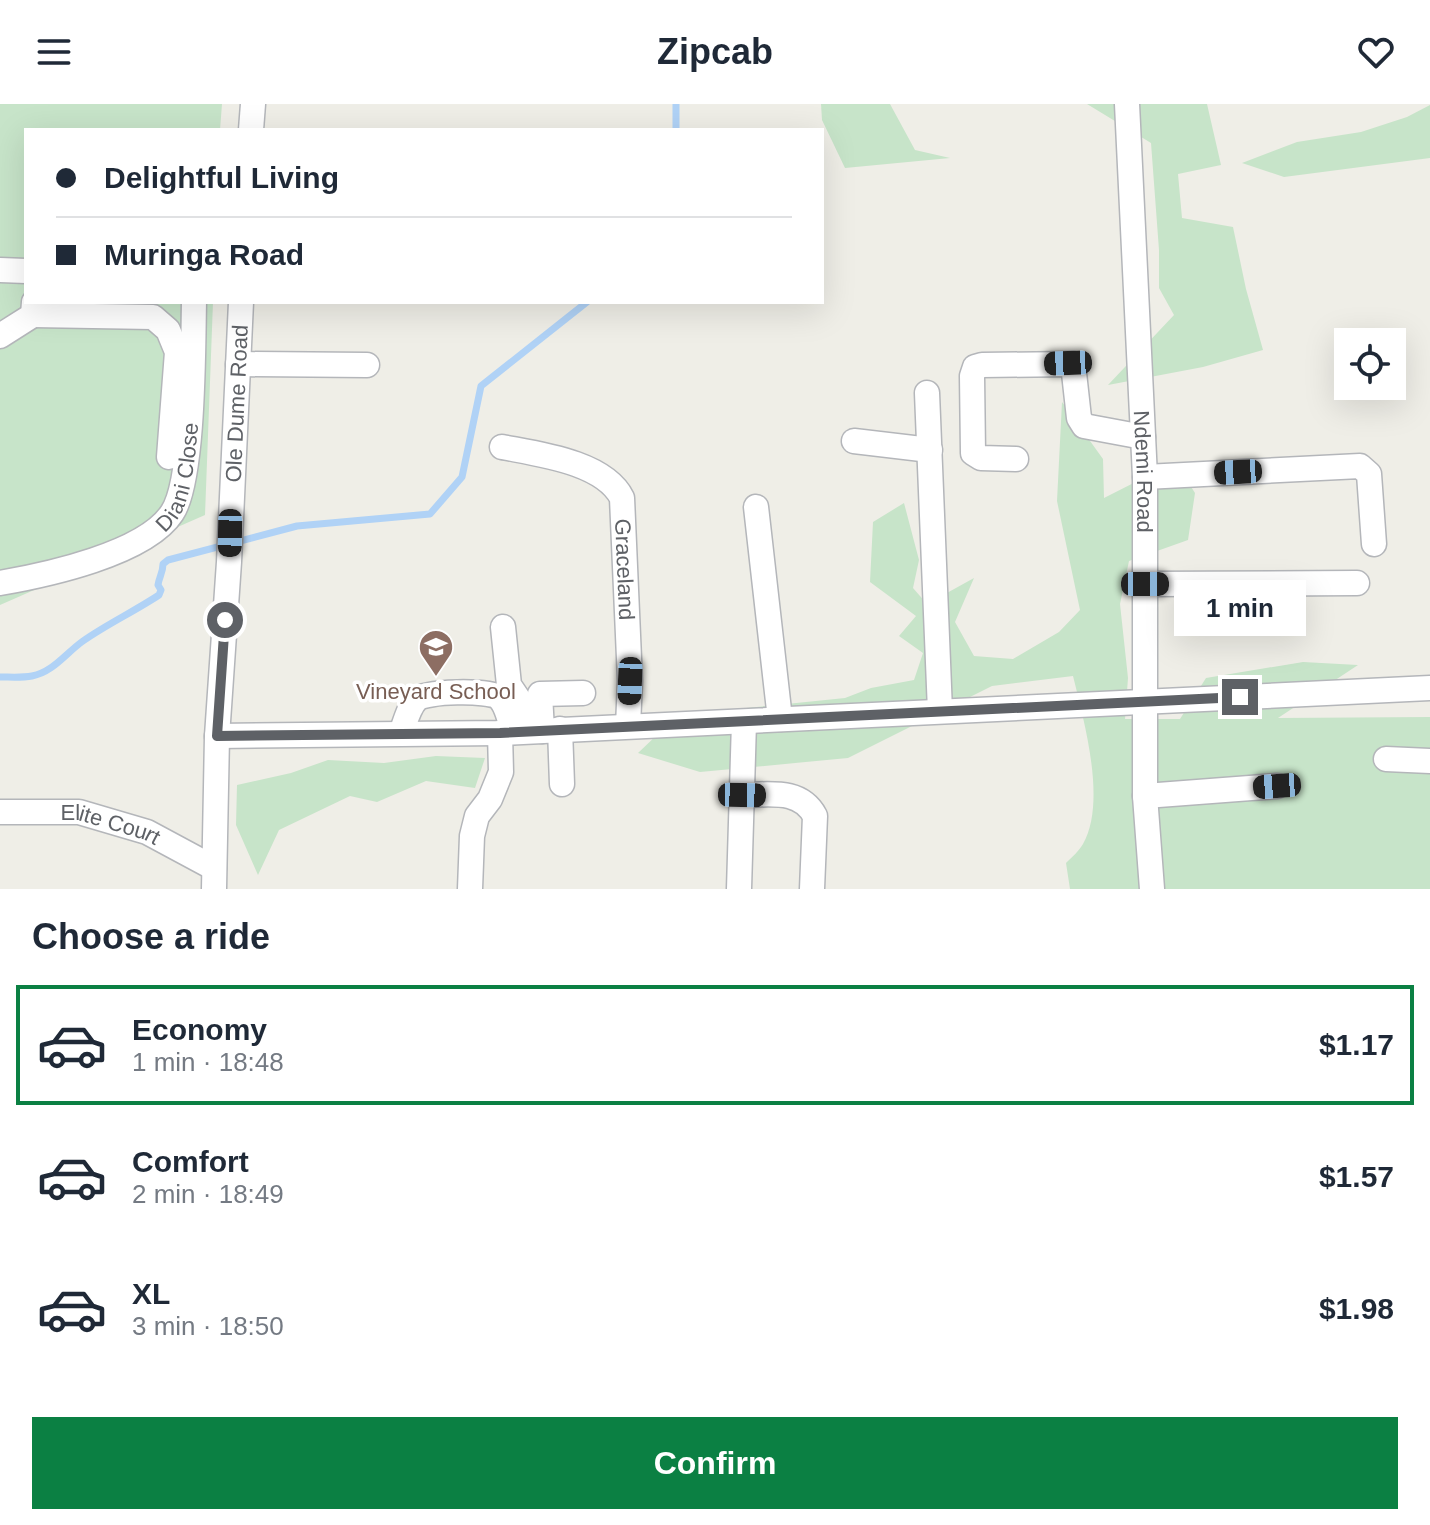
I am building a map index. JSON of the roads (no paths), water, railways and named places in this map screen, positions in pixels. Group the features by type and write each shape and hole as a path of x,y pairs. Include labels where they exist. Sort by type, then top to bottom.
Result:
{"street":[{"path":"251,128 253,104"},
{"name":"Ndemi Road","path":"1127,104 1145,477 1145,796 1152,889"},
{"path":"0,270 24,271"},
{"name":"Diani Close","path":"0,583 46,575 100,559 147,536 172,513 184,476 192,380 194,304"},
{"name":"Ole Dume Road","path":"217,736 241,304"},
{"path":"0,336 33,309 153,317 168,330 177,352 166,488"},
{"path":"238,364 367,365"},
{"path":"1016,459 981,458 973,453 972,376 975,367 1073,364 1079,418 1084,426 1143,437"},
{"path":"927,393 940,711"},
{"path":"854,441 930,450"},
{"name":"Graceland","path":"502,447 561,458 612,482 622,498 630,681 628,726"},
{"path":"1145,477 1360,466 1369,474 1374,544"},
{"path":"756,507 780,719"},
{"path":"1145,584 1357,583"},
{"path":"503,627 509,685 526,710 529,731"},
{"path":"214,879 217,736 529,731 1430,688"},
{"path":"401,733 413,704 426,694 487,693 497,697 529,731 562,784"},
{"path":"470,889 472,836 477,816 490,799 501,772 529,731 540,694 583,693"},
{"path":"739,889 744,722"},
{"path":"1386,759 1430,761"},
{"path":"1145,796 1277,786"},
{"path":"742,795 792,796 803,799 810,806 815,816 812,889"},
{"name":"Elite Court","path":"0,812 79,812 147,832 214,879"}],"waterway":[{"path":"676,104 676,128"},
{"path":"0,677 28,677 46,671 92,635 159,595 163,564 168,560 297,526 430,514 462,477 481,386 584,304"}],"place":[{"name":"Vineyard School","path":"436,678"}]}
